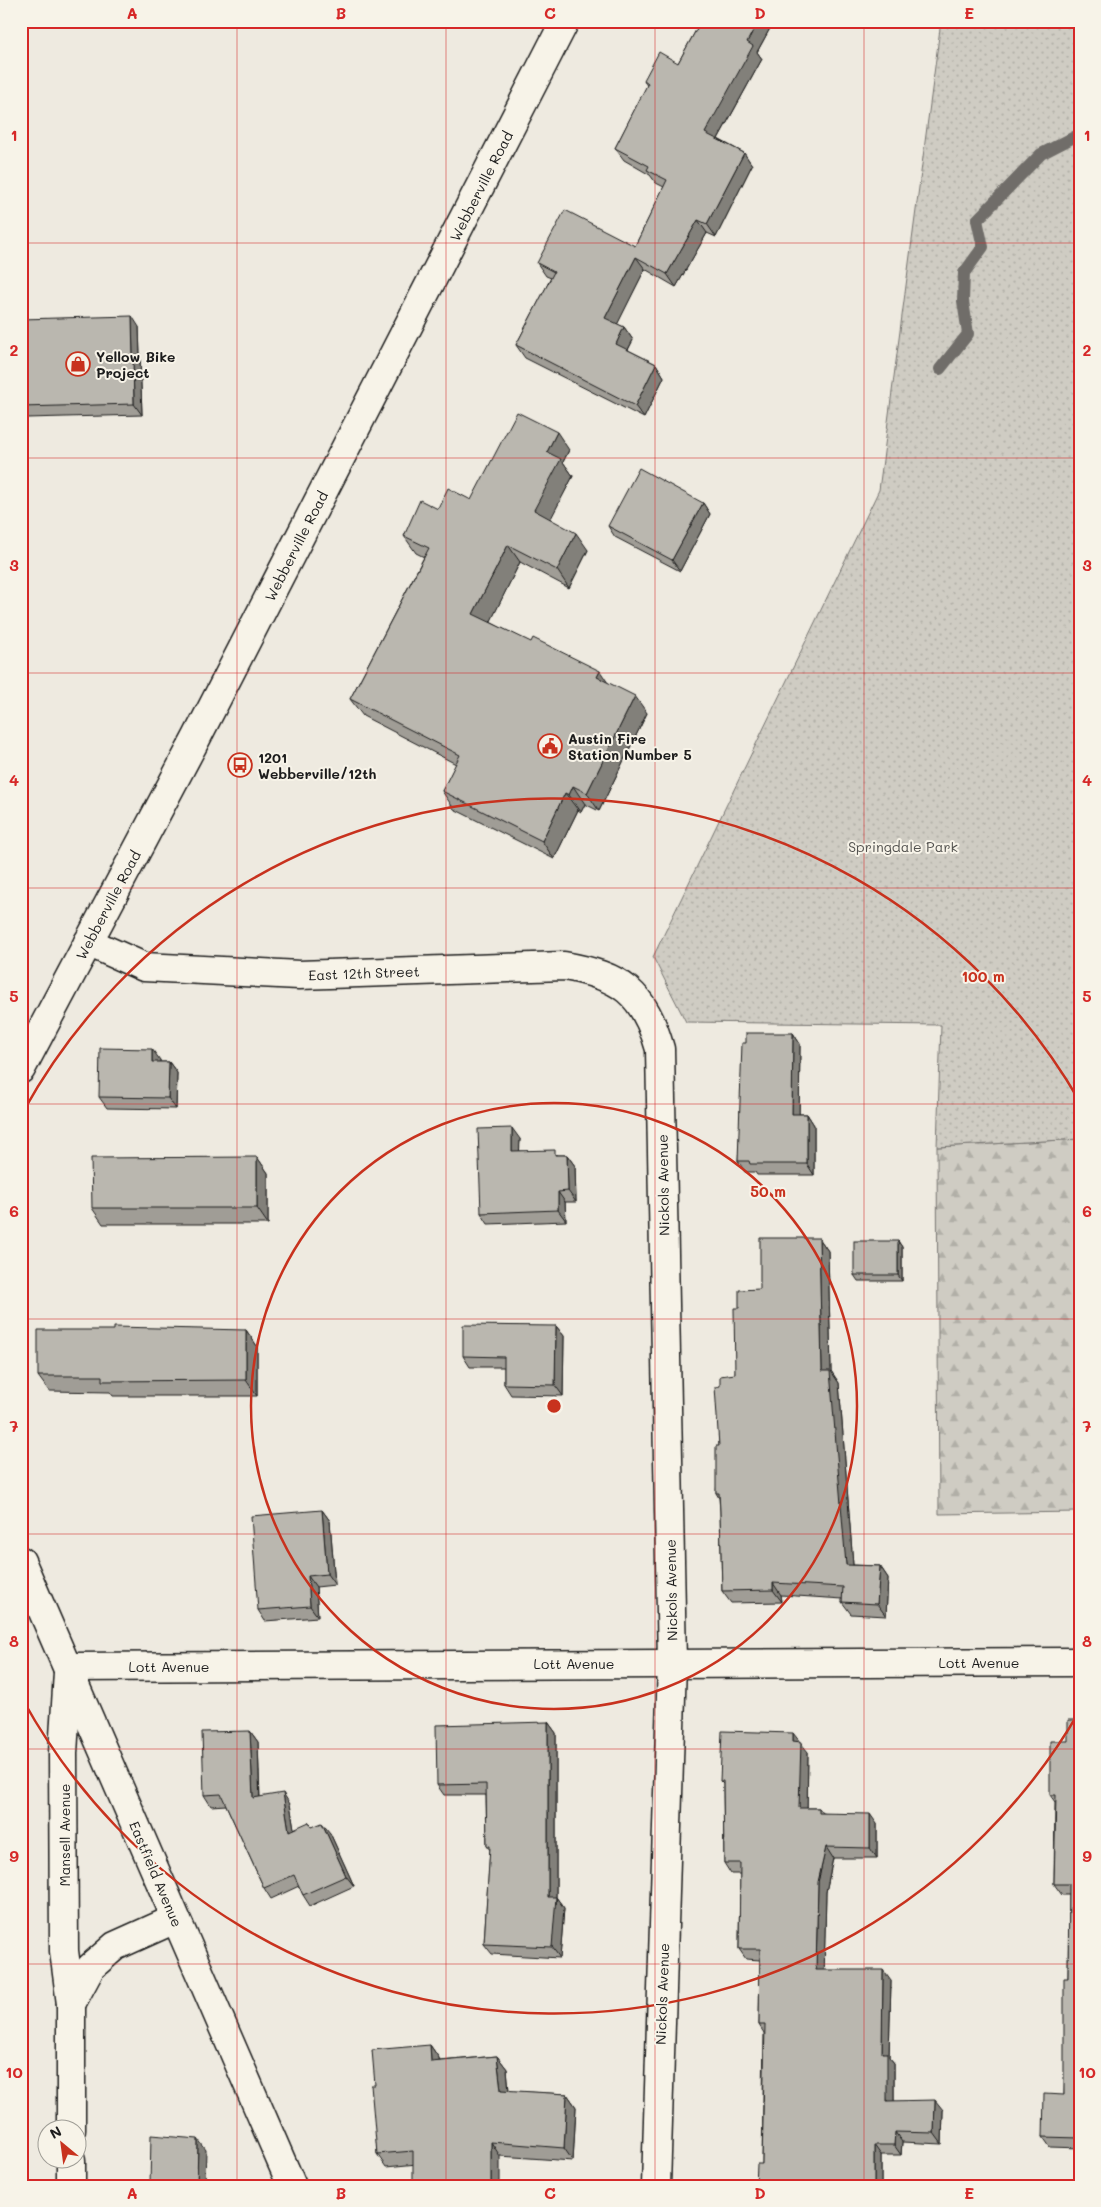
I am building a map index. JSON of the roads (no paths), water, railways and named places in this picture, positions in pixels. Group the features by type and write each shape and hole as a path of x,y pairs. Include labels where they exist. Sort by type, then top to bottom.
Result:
{"street":[{"name":"Webberville Road","path":"21,1069 32,1024 88,942 202,730 565,21"},
{"name":"East 12th Street","path":"88,942 144,967 299,975 564,966 596,972 614,980 636,999"},
{"name":"Nickols Avenue","path":"636,999 653,1025 660,1049 672,1663 656,2186"},
{"name":"Eastfield Avenue","path":"21,1561 69,1667 175,1919 292,2186"},
{"name":"Lott Avenue","path":"69,1667 1080,1662"},
{"name":"Mansell Avenue","path":"69,1667 63,1753 64,1951 71,2004 71,2120"},
{"name":"Mansell Avenue","path":"71,2004 91,1967 115,1946 175,1919"},
{"path":"71,2170 71,2186"}],"waterway":[{"path":"940,369 968,334 963,301 964,273 983,247 977,220 1041,154 1080,134"}],"place":[{"name":"Yellow Bike Project","path":"78,364"},
{"name":"Austin Fire Station Number 5","path":"550,746"},
{"name":"1201 Webberville/12th","path":"240,765"}],"park label":[{"name":"Springdale Park","path":"903,846"}]}
